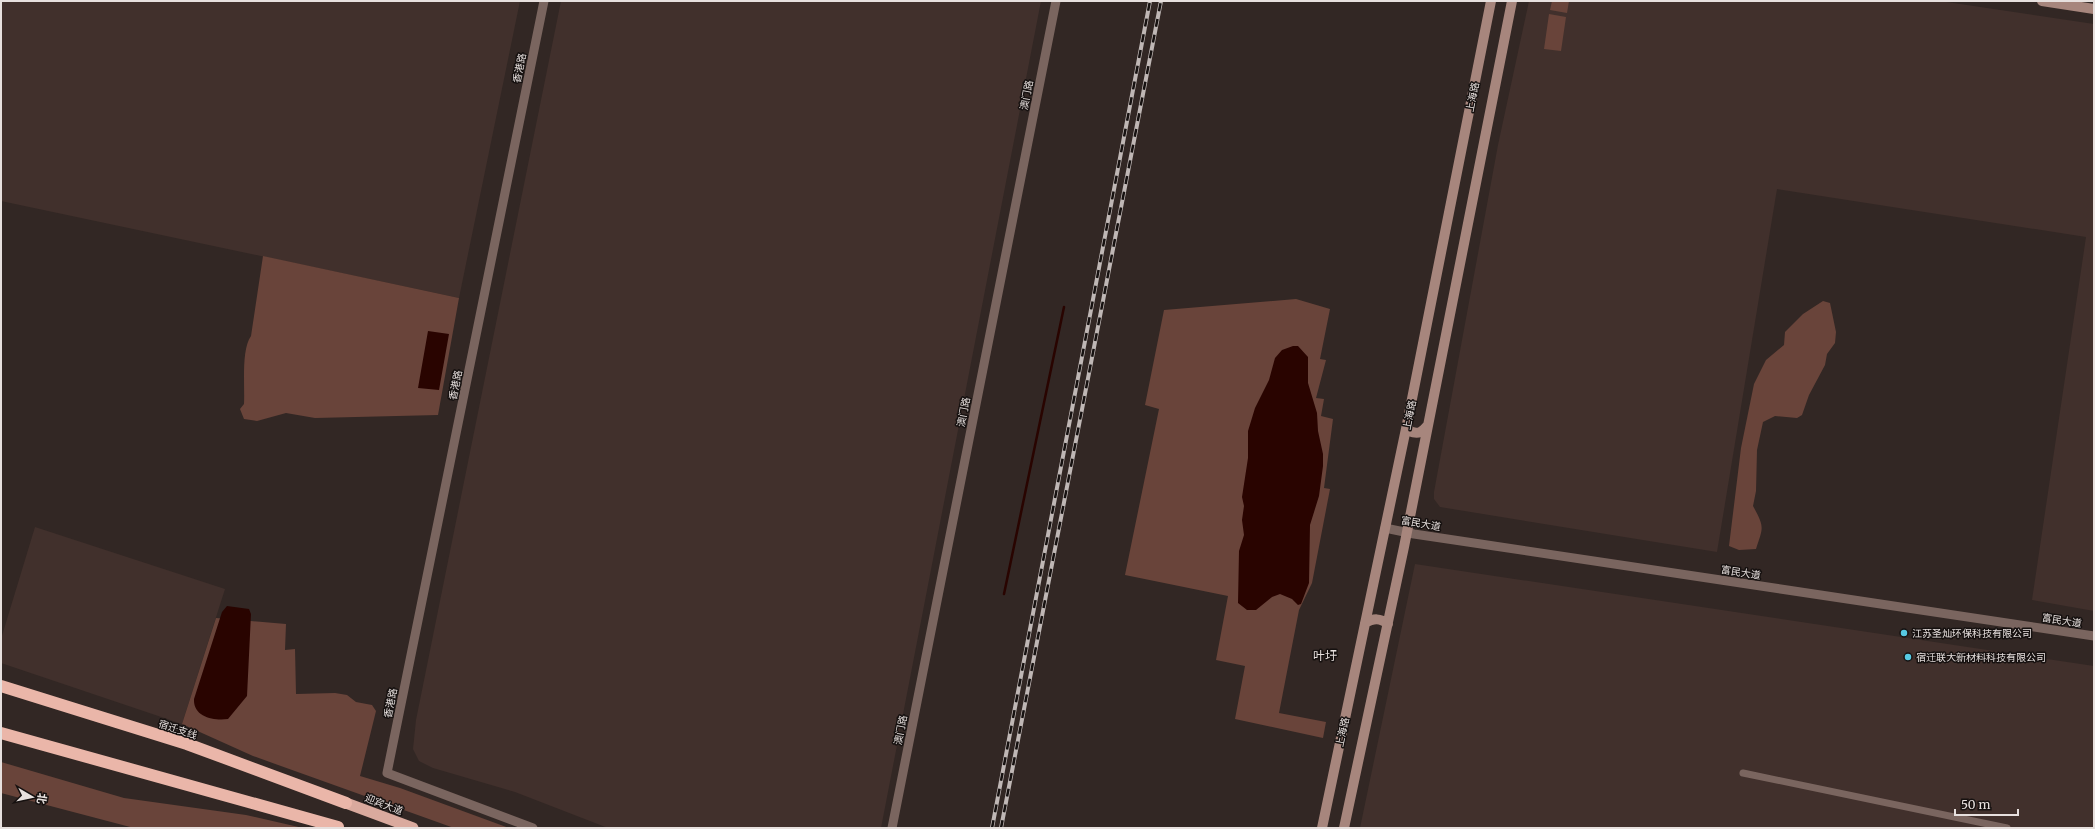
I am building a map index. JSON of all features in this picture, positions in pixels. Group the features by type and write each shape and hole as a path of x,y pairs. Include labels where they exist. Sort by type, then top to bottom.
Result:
{"highway":[{"name":"宿迁支线","path":"1,686 187,744 346,802"},
{"path":"1,733 340,827"},
{"name":"迎宾大道","path":"346,802 412,827"}],"main road":[{"name":"上海路","path":"1322,828 1407,424 1491,1"},
{"name":"上海路","path":"1344,828 1407,532 1512,1"},
{"path":"2042,1 2094,9"},
{"path":"1407,424 1410,431 1418,433 1422,432 1428,425"},
{"path":"1365,623 1373,619 1378,619 1388,624"}],"street":[{"name":"香港路","path":"533,828 387,774 544,1"},
{"name":"澳门路","path":"892,828 1056,1"},
{"name":"富民大道","path":"1385,528 2094,636"},
{"path":"1743,772 2007,828"}],"shaded area":[{"path":"1,1 520,1 459,298 1,201"},
{"path":"561,1 1041,1 881,828 608,828 515,792 433,768 419,761 413,749 416,720"},
{"path":"1529,1 1940,1 2094,24 2094,611 2032,600 2086,237 1777,189 1717,552 1440,507 1434,499 1434,492 1498,145"},
{"path":"1552,1 1569,1 1567,13 1550,10"},
{"path":"1549,14 1566,17 1561,51 1544,49"},
{"path":"263,256 459,298 438,415 315,418 286,413 257,421 244,419 240,409 244,404 244,368 246,350 251,336"},
{"path":"1296,299 1330,309 1320,359 1326,360 1316,398 1324,399 1321,416 1333,419 1324,488 1330,489 1312,583 1299,610 1279,713 1326,722 1323,738 1235,719 1245,666 1216,660 1228,596 1125,575 1159,409 1145,405 1164,310"},
{"path":"1823,301 1830,303 1836,332 1835,343 1827,354 1825,365 1809,395 1802,415 1797,418 1775,416 1763,422 1757,450 1756,491 1753,506 1760,519 1762,528 1756,549 1739,550 1729,546 1741,448 1754,384 1766,360 1784,345 1785,332 1803,314"},
{"path":"428,331 449,334 439,390 418,388"},
{"path":"1293,346 1298,346 1308,357 1308,383 1317,413 1318,431 1323,454 1319,496 1310,525 1309,583 1301,604 1298,605 1292,599 1280,594 1272,597 1256,610 1247,610 1238,603 1239,551 1244,535 1242,520 1244,506 1242,497 1248,458 1248,431 1255,408 1269,380 1275,358 1282,350"},
{"path":"35,527 225,589 182,724 1,663 1,639"},
{"path":"1415,564 2094,666 2094,828 1360,828"},
{"path":"227,606 249,609 251,614 247,696 228,719 217,719 201,714 197,710 194,699 222,612"},
{"path":"216,618 286,624 285,650 295,649 296,694 335,693 347,695 356,702 372,705 376,711 360,776 400,788 509,828 454,828 253,756 182,724"},
{"path":"1,762 124,798 246,815 303,828 134,828 1,793"}],"waterway":[{"path":"1004,594 1064,307"}],"railway":[{"path":"992,828 1150,1"},
{"path":"1001,828 1161,1"}],"place":[{"name":"江苏圣灿环保科技有限公司","path":"1904,633"},
{"name":"宿迁联大新材料科技有限公司","path":"1908,657"}],"district":[{"name":"叶圩","path":"1325,656"}]}
